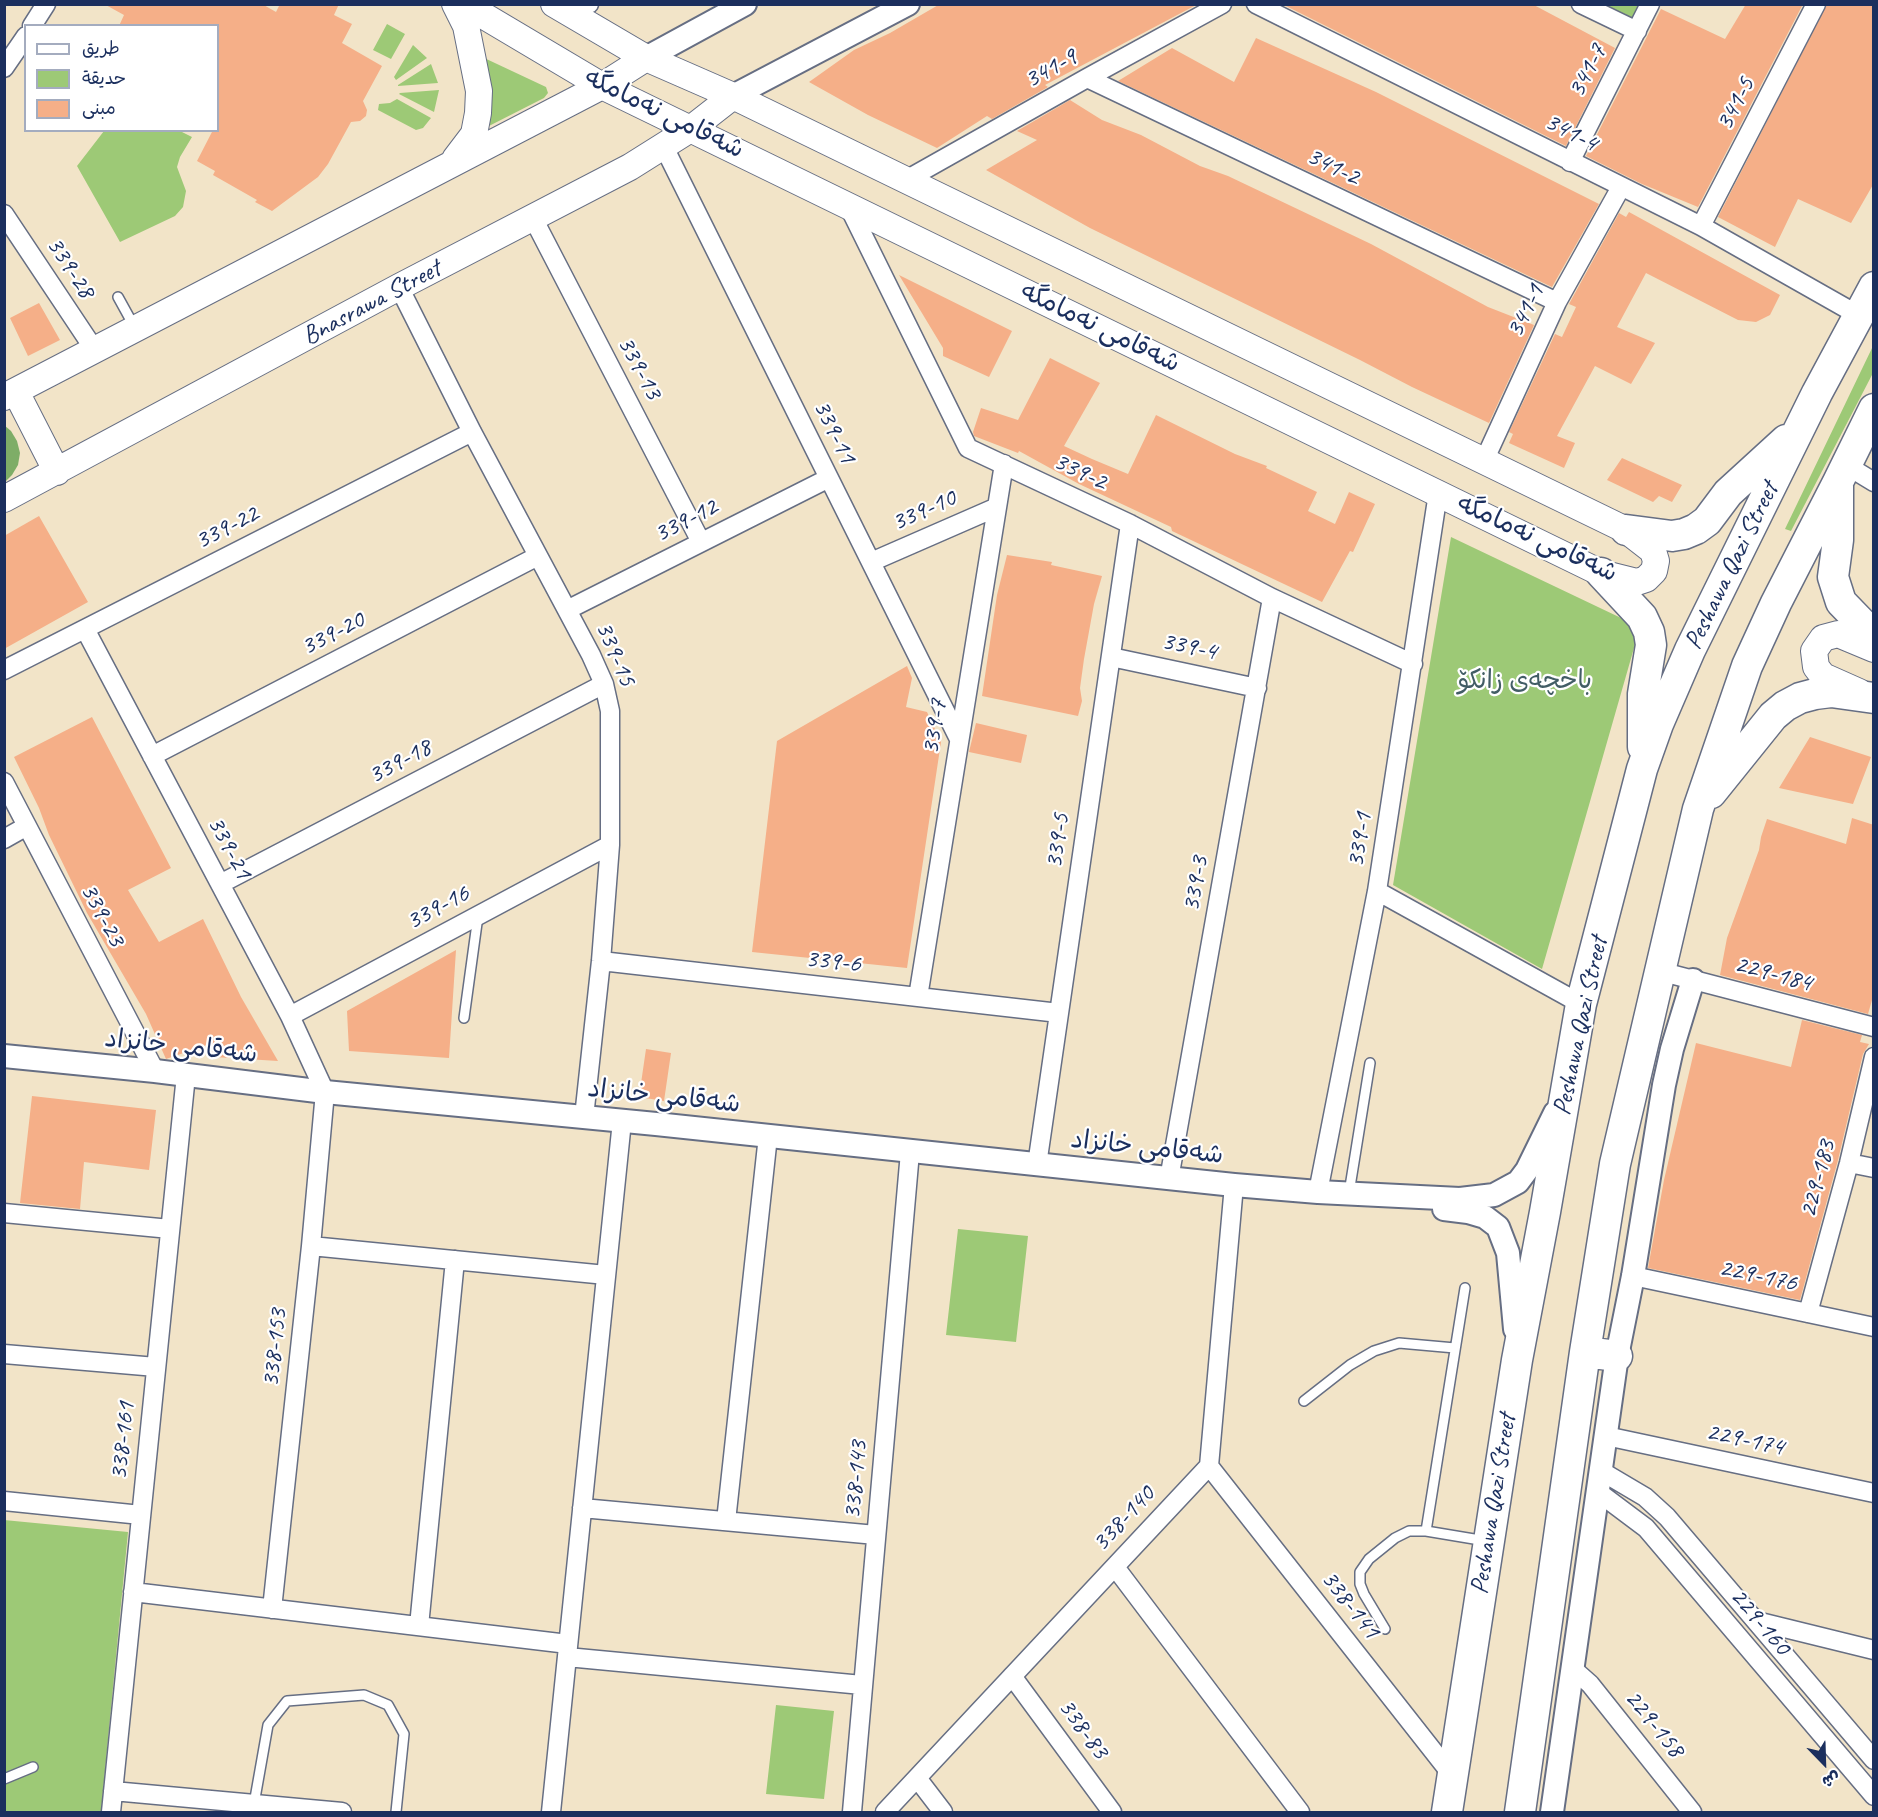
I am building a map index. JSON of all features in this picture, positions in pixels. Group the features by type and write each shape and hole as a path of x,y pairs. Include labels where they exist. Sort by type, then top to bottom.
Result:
{"highway":[{"name":"Peshawa Qazi Street","path":"1447,1812 1517,1360 1581,1004 1642,769 1658,724 1690,650 1800,428 1874,287"},
{"path":"1520,1812 1585,1352 1615,1164 1698,809 1747,666 1776,603 1874,409"},
{"path":"1626,530 1671,536 1696,529 1707,521 1728,493 1800,428"},
{"path":"1842,474 1833,578 1841,602 1874,636"},
{"path":"1601,573 1642,616 1650,637 1651,645 1643,694 1642,769"},
{"path":"1698,809 1773,716 1785,706 1800,698 1823,693 1874,698"},
{"path":"1585,1352 1617,1356"}],"main road":[{"path":"451,164 474,134 478,113 478,91 468,35 455,4"},
{"name":"شەقامی نەمامگە","path":"464,4 602,86 1601,573 1636,582 1643,581 1652,574 1656,561 1653,551 1626,530 734,96 646,58 559,7"},
{"path":"57,472 10,394 602,86 646,58"},
{"name":"Bnasrawa Street","path":"4,500 399,287 630,167 692,128 734,96"},
{"path":"1874,649 1842,634 1834,634 1820,641 1814,655 1816,667 1823,676 1874,698"}],"street":[{"path":"33,24 46,4"},
{"path":"559,7 589,4"},
{"path":"646,58 745,4"},
{"path":"734,96 908,4"},
{"name":"341-9","path":"906,180 1222,4"},
{"name":"341-4","path":"1256,4 1701,226 1858,315"},
{"path":"1581,4 1637,31"},
{"name":"341-7","path":"1570,162 1650,4"},
{"name":"341-5","path":"1701,226 1816,4"},
{"path":"4,68 24,39"},
{"name":"341-2","path":"1087,78 1557,302"},
{"name":"339-11","path":"664,147 958,739"},
{"name":"341-1","path":"1484,461 1557,302 1621,187"},
{"name":"339-2","path":"848,204 968,448 1130,524 1272,598 1413,664"},
{"name":"339-28","path":"4,214 94,349"},
{"name":"339-13","path":"532,218 701,542"},
{"name":"339-15","path":"399,287 604,684 610,711 610,845 601,961 584,1117"},
{"name":"339-22","path":"4,670 472,432"},
{"name":"339-7","path":"918,997 1004,464"},
{"path":"1842,474 1874,482"},
{"name":"339-12","path":"567,610 829,478"},
{"name":"339-1","path":"1318,1192 1377,891 1438,493"},
{"name":"339-10","path":"871,562 997,507"},
{"name":"339-5","path":"1037,1165 1130,524"},
{"name":"339-20","path":"152,756 538,556"},
{"name":"339-3","path":"1169,1179 1272,598"},
{"name":"339-21","path":"85,629 290,1016 325,1092"},
{"name":"339-4","path":"1111,657 1257,688"},
{"name":"339-18","path":"220,884 604,684"},
{"name":"339-23","path":"4,782 155,1071"},
{"path":"4,839 27,826"},
{"name":"339-16","path":"290,1016 610,845"},
{"path":"1377,891 1581,1004"},
{"name":"339-6","path":"601,961 1059,1013"},
{"name":"229-184","path":"1659,971 1874,1027"},
{"path":"1552,1812 1617,1356 1633,1276 1664,1085 1672,1049 1693,980"},
{"name":"شەقامی خانزاد","path":"4,1056 155,1071 325,1092 1169,1179 1318,1192 1468,1212 1485,1217 1498,1227 1504,1239 1511,1268 1517,1360"},
{"name":"229-183","path":"1808,1313 1849,1163 1874,1057"},
{"name":"338-161","path":"111,1812 186,1075"},
{"name":"شەقامی خانزاد","path":"1318,1192 1460,1199 1494,1195 1518,1182 1527,1170 1567,1090"},
{"name":"338-153","path":"272,1609 325,1092"},
{"path":"551,1812 622,1121"},
{"path":"726,1521 768,1136"},
{"name":"338-143","path":"852,1812 909,1152"},
{"path":"1849,1163 1874,1168"},
{"path":"1209,1466 1234,1185"},
{"path":"4,1213 170,1229"},
{"path":"311,1246 606,1275"},
{"path":"419,1626 455,1260"},
{"name":"229-176","path":"1633,1276 1874,1327"},
{"path":"4,1354 156,1367"},
{"name":"229-174","path":"1606,1436 1874,1493"},
{"name":"338-140","path":"885,1812 1209,1466"},
{"name":"338-141","path":"1209,1466 1452,1775"},
{"name":"229-160","path":"1599,1482 1645,1497 1667,1517 1874,1760"},
{"name":"229-160","path":"1599,1482 1646,1528 1874,1796"},
{"path":"4,1501 141,1515"},
{"path":"582,1508 876,1535"},
{"path":"1114,1567 1300,1812"},
{"path":"133,1592 419,1626 568,1651 862,1685"},
{"path":"1756,1621 1874,1650"},
{"name":"229-158","path":"1573,1669 1590,1684 1692,1812"},
{"name":"338-83","path":"1012,1676 1112,1812"},
{"path":"917,1778 943,1812"},
{"path":"113,1791 254,1808 342,1812"}],"lane":[{"path":"118,297 135,328"},
{"path":"464,1018 478,915"},
{"path":"1349,1193 1370,1063"},
{"path":"1426,1531 1465,1288"},
{"path":"1304,1401 1350,1365 1374,1351 1399,1343 1455,1348"},
{"path":"1385,1629 1360,1584 1360,1572 1369,1559 1395,1538 1409,1531 1426,1531 1488,1541"},
{"path":"254,1808 268,1725 287,1701 364,1695 388,1706 404,1734 396,1812"},
{"path":"4,1779 33,1767"}],"green space":[{"path":"1594,5 1638,5 1630,22"},
{"path":"387,24 405,34 391,59 373,50"},
{"path":"413,45 427,58 396,80 394,77"},
{"path":"480,56 546,87 548,93 544,98 487,127"},
{"path":"431,64 438,83 398,86 398,85"},
{"path":"439,90 434,112 399,94 400,93"},
{"path":"397,99 431,118 423,128 416,130 378,110 379,104 390,103"},
{"path":"103,132 182,132 192,137 177,167 186,191 183,207 175,216 120,242 77,166"},
{"path":"1873,346 1873,373 1791,531 1785,529"},
{"path":"4,425 17,441 20,453 18,465 5,482"},
{"name":"باخچەی زانکۆ","path":"1451,537 1640,627 1542,969 1393,885"},
{"path":"958,1229 1028,1236 1016,1342 946,1335"},
{"path":"4,1520 128,1532 101,1812 5,1812"},
{"path":"776,1705 834,1711 824,1799 766,1794"}],"building":[{"path":"104,4 262,4 276,12 280,4 339,4 334,15 352,24 342,43 382,66 363,101 367,110 366,116 360,121 351,122 328,164 318,177 272,211 213,175 215,171 197,161 212,132 219,132 219,24 120,24 124,15"},
{"path":"940,4 1198,4 1045,85 1048,87 992,119 987,116 937,148 868,115 809,82 854,50 890,33"},
{"path":"1282,4 1532,4 1615,48 1566,146"},
{"path":"1746,4 1803,4 1698,207 1642,184 1586,156 1661,9 1725,39"},
{"path":"1827,4 1874,4 1874,183 1851,223 1798,199 1775,247 1718,217"},
{"path":"1256,38 1376,92 1599,204 1552,287 1118,81 1172,48 1234,82"},
{"path":"1070,100 1102,120 1141,135 1200,166 1228,176 1371,244 1488,307 1534,325 1489,423 1090,228 986,170 1037,140 1017,131"},
{"path":"1629,212 1780,295 1770,315 1756,322 1738,320 1646,273 1617,327 1655,343 1631,384 1595,366 1557,436 1575,443 1564,468 1509,443 1513,434 1509,432 1555,334 1562,337 1576,307 1569,304 1619,213 1626,217"},
{"path":"899,275 1012,331 989,377 943,356 943,348"},
{"path":"39,303 60,340 28,356 10,318"},
{"path":"1050,358 1100,383 1064,446 1092,459 1128,474 1156,415 1235,454 1267,466 1266,468 1317,492 1308,511 1335,524 1349,492 1375,504 1353,552 1350,551 1322,602 1172,531 1171,527 1079,484 1019,451 1018,453 974,436 973,432 981,408 1018,420"},
{"path":"1622,458 1682,485 1672,502 1659,496 1653,502 1607,480"},
{"path":"39,516 88,602 4,649 4,536"},
{"path":"1007,555 1052,562 1051,565 1102,576 1094,604 1084,659 1080,688 1082,701 1078,716 982,696 997,595"},
{"path":"907,666 912,678 906,707 927,712 941,742 907,968 752,952 777,741"},
{"path":"92,717 171,868 128,890 159,942 203,919 241,997 278,1061 214,1057 207,1045 166,1059 146,1014 87,913 14,757"},
{"path":"976,723 1027,735 1021,763 969,752"},
{"path":"1810,737 1871,757 1853,804 1779,788"},
{"path":"1852,818 1874,825 1874,993 1868,1014 1720,975 1727,938 1759,850 1767,819 1846,844"},
{"path":"456,950 449,1058 349,1051 347,1011"},
{"path":"1802,1020 1862,1035 1860,1042 1869,1044 1863,1054 1838,1160 1800,1300 1648,1268 1664,1180 1696,1043 1791,1067"},
{"path":"646,1049 671,1053 664,1101 639,1097"},
{"path":"32,1096 156,1110 149,1170 84,1162 80,1209 20,1203"}]}
